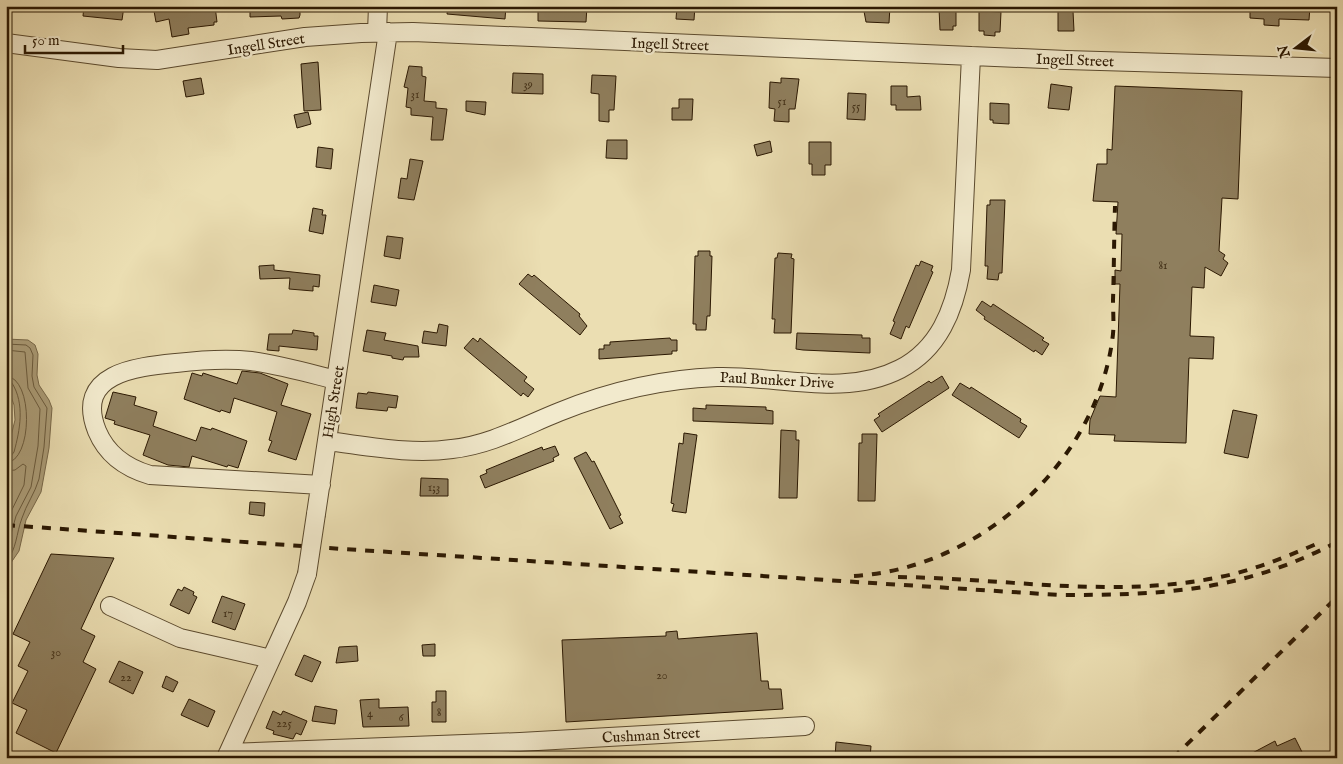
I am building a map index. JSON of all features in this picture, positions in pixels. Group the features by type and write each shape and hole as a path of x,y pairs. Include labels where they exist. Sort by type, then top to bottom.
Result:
{"street":[{"name":"High Street","path":"227,755 307,574 336,380 383,32 378,6"},
{"name":"Ingell Street","path":"6,43 119,58 157,60 305,38 383,32 971,56 1337,68"},
{"name":"Paul Bunker Drive","path":"327,440 398,449 452,450 505,434 578,405 658,384 734,376 839,383 872,379 901,368 933,342 943,327 957,294 961,270 971,56"},
{"path":"321,484 150,475 135,471 118,460 104,445 94,423 93,402 100,386 122,371 152,365 196,361 250,361 336,380"},
{"path":"110,606 180,638 271,659"},
{"name":"Cushman Street","path":"227,755 538,750 805,726"}],"water":[{"path":"6,339 28,340 35,345 38,354 37,375 39,385 52,408 49,448 41,492 26,520 19,551 6,570 6,456 15,420 14,405 6,382"}],"building":[{"path":"84,6 124,6 122,20 83,16"},
{"path":"174,6 215,6 217,22 214,22 214,25 188,28 189,34 172,37 169,19 156,22 154,11"},
{"path":"250,6 300,6 300,15 299,18 282,19 281,16 250,17"},
{"path":"448,6 506,6 505,19 447,14"},
{"path":"538,6 587,6 586,22 538,21"},
{"path":"677,6 695,6 694,20 676,19"},
{"path":"863,6 890,6 889,23 866,22"},
{"path":"1058,6 1069,6 1069,11 1073,11 1074,31 1058,31"},
{"path":"1253,6 1310,6 1309,20 1279,19 1279,26 1264,25 1264,19 1250,18 1250,8"},
{"path":"956,7 956,26 953,26 953,30 940,30 939,8"},
{"path":"979,11 1001,12 1000,32 995,32 995,36 984,35 984,31 979,31"},
{"path":"318,62 321,110 304,111 301,64"},
{"path":"409,66 422,67 422,76 426,77 424,101 436,102 436,108 447,109 443,140 431,140 433,117 411,115 411,108 406,107 408,88 404,87"},
{"path":"513,73 543,74 543,94 512,93"},
{"path":"592,75 616,76 614,110 609,110 609,122 599,121 599,94 591,93"},
{"path":"201,78 204,94 186,97 183,81"},
{"path":"781,78 799,79 795,109 789,109 789,122 774,121 775,109 769,108 770,82 781,83"},
{"path":"1051,84 1072,87 1069,110 1048,108"},
{"path":"891,86 907,86 907,97 920,96 921,110 896,110 896,105 891,105"},
{"path":"1115,86 1242,91 1238,199 1222,198 1219,251 1225,255 1223,259 1228,263 1221,276 1205,267 1204,288 1192,287 1190,336 1214,337 1213,359 1189,358 1186,443 1114,441 1115,435 1089,434 1090,420 1100,396 1116,397 1120,284 1115,284 1115,270 1121,271 1122,234 1116,234 1118,202 1093,201 1097,164 1107,164 1107,149 1112,150"},
{"path":"848,93 866,94 865,120 847,119"},
{"path":"679,99 693,99 692,120 672,120 672,108 679,108"},
{"path":"466,101 486,102 485,115 466,111"},
{"path":"990,103 1009,104 1009,124 993,123 993,120 990,120"},
{"path":"308,112 311,124 297,128 294,115"},
{"path":"607,140 627,140 627,159 606,158"},
{"path":"770,141 772,152 757,156 754,145"},
{"path":"809,142 831,142 831,165 825,165 825,175 812,175 812,164 809,164"},
{"path":"318,147 333,149 331,169 316,167"},
{"path":"410,159 423,161 414,200 398,198 401,178 407,179"},
{"path":"990,200 1005,200 1002,273 999,273 998,280 987,279 988,266 985,266 987,205 990,205"},
{"path":"313,208 323,210 322,215 326,215 323,234 309,231"},
{"path":"387,236 403,238 400,259 384,256"},
{"path":"698,251 710,251 710,256 712,256 710,316 707,316 706,330 696,330 696,324 693,324 695,256 698,256"},
{"path":"778,253 792,254 791,258 794,259 791,333 774,333 775,319 772,319 775,258 777,258"},
{"path":"921,261 933,266 931,271 933,272 909,328 906,326 901,339 890,334 895,322 893,321 916,265 919,266"},
{"path":"274,265 274,270 320,275 319,287 313,286 313,291 289,289 290,278 260,279 259,266"},
{"path":"528,274 532,277 534,275 580,314 579,316 587,326 580,335 519,284"},
{"path":"374,285 399,290 396,306 371,302"},
{"path":"982,301 991,307 993,304 1044,338 1042,340 1049,344 1042,355 1035,350 1034,352 984,319 985,317 976,310"},
{"path":"439,324 448,326 446,346 422,343 424,331 437,333"},
{"path":"293,330 314,333 314,336 318,336 317,350 279,346 279,351 267,350 269,334 292,334"},
{"path":"367,330 386,333 384,340 418,346 419,357 404,357 403,360 363,351"},
{"path":"797,333 862,335 862,338 870,338 870,353 796,349"},
{"path":"473,338 478,342 480,338 527,377 524,381 534,389 528,397 523,393 521,396 464,348"},
{"path":"670,338 671,340 677,340 677,351 672,351 672,354 599,359 599,349 604,349 604,345 610,345 610,342"},
{"path":"242,371 260,373 288,384 281,405 311,414 296,460 268,451 272,441 269,440 277,412 234,398 230,413 221,410 220,412 184,399 192,373 202,376 203,373 237,384"},
{"path":"942,376 949,388 882,432 874,420 880,416 878,414 929,381 931,383"},
{"path":"960,383 970,389 971,387 1021,419 1020,422 1027,426 1019,438 952,395"},
{"path":"113,392 136,397 134,405 157,412 153,426 196,441 201,427 211,430 212,428 247,441 238,468 228,465 227,467 192,456 189,467 168,465 143,455 150,435 114,424 115,421 105,418"},
{"path":"368,392 398,396 396,408 388,407 387,411 356,408 358,393 367,394"},
{"path":"706,405 766,407 766,410 773,411 773,424 693,421 693,408 706,409"},
{"path":"1233,410 1257,415 1248,458 1224,453"},
{"path":"781,430 796,431 796,440 799,440 797,498 779,498"},
{"path":"684,433 697,435 686,513 672,511 674,504 671,503 679,443 683,444"},
{"path":"862,434 877,434 875,501 858,501 859,443 862,443"},
{"path":"555,446 559,455 553,458 554,461 485,488 480,476 487,473 486,470 542,447 543,450"},
{"path":"586,452 592,462 594,461 621,515 619,516 623,523 610,529 574,458"},
{"path":"421,478 448,479 448,496 420,496"},
{"path":"250,502 265,503 264,516 249,514"},
{"path":"51,554 114,558 81,629 95,636 83,662 96,669 56,753 16,733 27,710 12,703 28,671 18,666 30,642 13,634"},
{"path":"184,587 194,592 193,595 197,597 189,614 170,605 178,589 182,591"},
{"path":"222,596 245,604 235,630 212,622"},
{"path":"677,631 678,639 757,633 761,681 768,681 769,689 781,689 783,709 566,722 562,640 666,636 666,632"},
{"path":"435,644 435,656 423,656 422,645"},
{"path":"357,646 358,661 336,663 339,647"},
{"path":"304,655 321,662 312,682 295,675"},
{"path":"119,661 143,672 133,694 109,682"},
{"path":"166,676 178,682 173,692 162,687"},
{"path":"436,691 446,691 446,722 432,722 432,702 436,702"},
{"path":"189,699 215,711 208,727 181,715"},
{"path":"379,699 379,708 408,707 409,726 363,727 360,700"},
{"path":"315,706 337,710 335,724 312,721"},
{"path":"273,711 281,715 283,711 307,721 301,735 296,733 293,739 273,734 274,731 266,728"},
{"path":"1295,738 1305,758 1243,758 1275,741 1277,746"},
{"path":"836,742 871,746 870,758 835,758"}],"railway":[{"path":"854,576 901,569 946,553 988,530 1026,500 1058,465 1084,424 1103,381 1113,334 1115,206"},
{"path":"6,525 343,549 1059,595 1133,594 1201,587 1235,581 1302,559 1337,542"},
{"path":"898,577 1100,587 1180,583 1246,571 1321,542"},
{"path":"1173,758 1337,597"}]}
